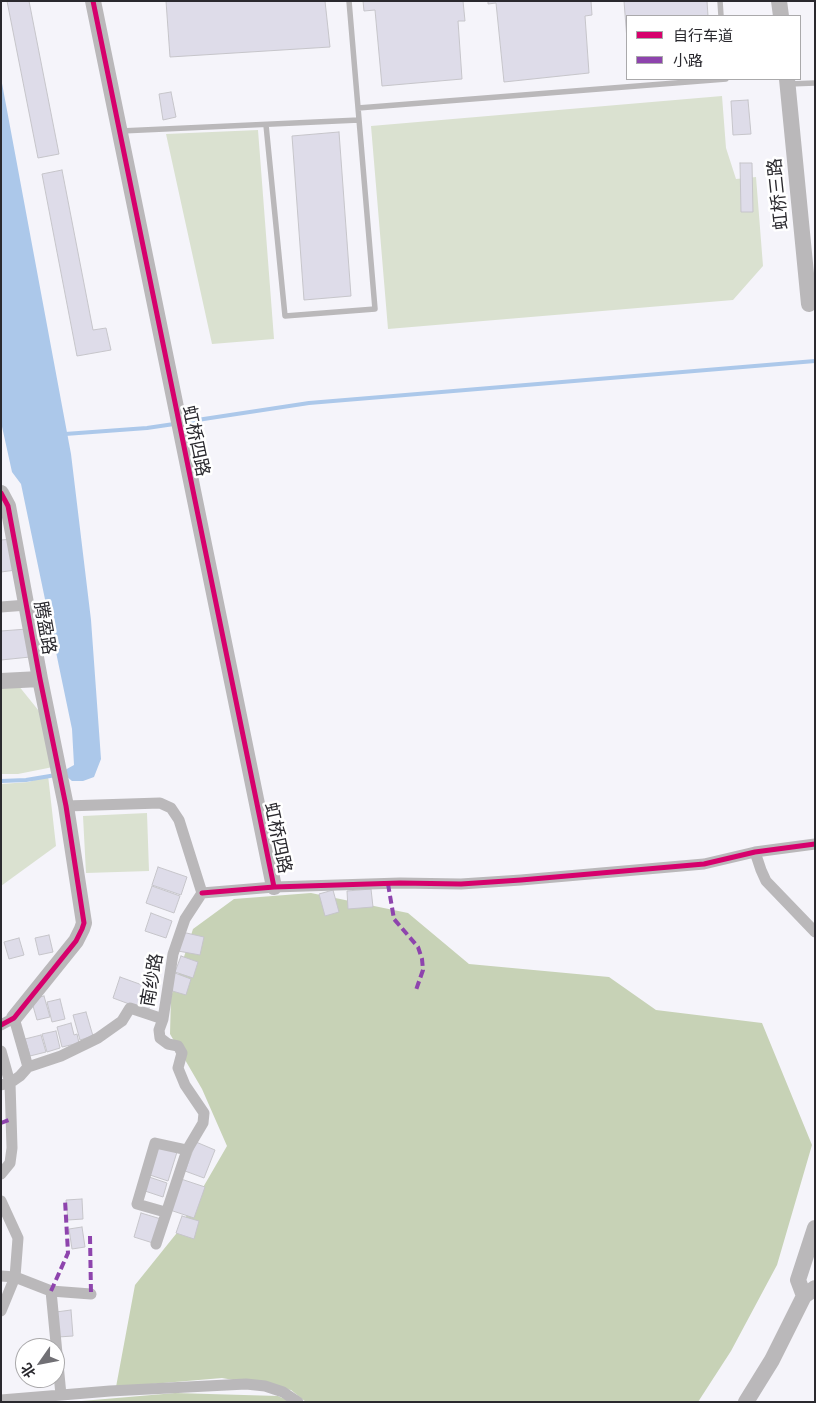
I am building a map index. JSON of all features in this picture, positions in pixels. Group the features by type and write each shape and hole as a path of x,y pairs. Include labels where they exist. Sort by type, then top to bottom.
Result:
{"street":[{"name":"虹桥四路","path":"93,1 274,887"},
{"path":"779,1 780,15"},
{"name":"虹桥三路","path":"787,81 809,304"},
{"name":"腾盈路","path":"3,502 27,605 60,774 83,916 82,929 76,941 7,1022"},
{"path":"1,607 27,605"},
{"path":"1,681 40,679"},
{"path":"66,806 160,803 171,808 179,820 202,893 274,887 486,882 704,864 755,852 815,844"},
{"path":"755,852 766,881 815,932"},
{"name":"南纱路","path":"6,1084 20,1076 28,1067 61,1056 98,1038 122,1021 130,1008 163,1019 173,954 185,918 202,893"},
{"path":"156,1244 165,1212 188,1150 203,1123 204,1113 184,1085 178,1068 182,1053 178,1046 168,1044 160,1038 159,1030 163,1019"},
{"path":"7,1022 28,1067"},
{"path":"1,1051 12,1148 10,1163 1,1174"},
{"path":"165,1212 137,1204 154,1143 188,1150"},
{"path":"1,1201 18,1238 15,1277 1,1311"},
{"path":"746,1402 772,1360 809,1292 798,1280 815,1228"},
{"path":"1,1276 15,1277 51,1291 91,1294"},
{"path":"51,1291 61,1395"},
{"path":"1,1400 246,1384 265,1386 283,1392 298,1402"}],"lane":[{"path":"266,124 285,316 375,309 349,1"},
{"path":"720,1 721,15"},
{"path":"358,108 713,80"},
{"path":"787,81 815,82"},
{"path":"119,131 359,120"}],"green space":[{"path":"722,96 726,148 736,179 756,177 763,266 733,300 388,329 371,126"},
{"path":"258,130 274,339 212,344 166,134"},
{"path":"18,685 43,716 53,767 18,774 1,774 1,686"},
{"path":"48,775 56,846 1,886 1,784 29,782"},
{"path":"147,813 149,871 86,873 83,816"},
{"path":"311,893 408,913 469,964 609,977 656,1010 762,1023 812,1145 777,1265 731,1351 698,1402 306,1402 291,1390 222,1378 116,1387 135,1285 176,1234 227,1146 202,1089 170,1034 171,997 193,929 234,899"},
{"path":"175,1393 278,1396 291,1402 70,1402"}],"water":[{"path":"1,78 71,454 91,620 101,759 94,777 83,781 72,781 66,776 65,770 74,765 72,729 21,484 12,472 1,422"}],"building":[{"path":"7,1 29,1 59,154 38,158"},
{"path":"166,1 325,1 330,47 170,57"},
{"path":"363,1 463,1 465,21 458,21 462,79 382,86 375,10 364,11"},
{"path":"488,1 591,1 592,15 585,16 589,73 504,82 496,3 488,4"},
{"path":"624,1 707,1 708,15 626,15 626,27"},
{"path":"171,92 176,117 163,120 159,94"},
{"path":"748,100 751,134 733,135 731,101"},
{"path":"339,132 351,296 304,300 292,136"},
{"path":"740,163 752,163 753,212 741,212"},
{"path":"62,170 93,330 106,328 111,350 77,356 42,174"},
{"path":"13,539 16,570 1,572 1,540"},
{"path":"27,629 30,657 1,660 1,631"},
{"path":"158,867 187,877 181,895 152,885"},
{"path":"152,886 180,896 174,913 146,903"},
{"path":"371,889 373,907 348,909 347,891"},
{"path":"333,890 339,912 325,916 319,894"},
{"path":"151,913 172,921 166,938 145,931"},
{"path":"182,932 204,937 200,955 178,951"},
{"path":"49,935 53,952 39,955 35,938"},
{"path":"19,938 24,955 9,959 4,942"},
{"path":"181,956 198,962 193,978 175,972"},
{"path":"175,973 191,979 186,995 169,990"},
{"path":"120,977 156,990 148,1011 113,998"},
{"path":"44,996 50,1017 37,1020 31,999"},
{"path":"60,999 65,1019 52,1022 47,1002"},
{"path":"86,1012 93,1036 80,1040 73,1015"},
{"path":"71,1023 74,1035 77,1034 79,1043 62,1047 57,1027"},
{"path":"56,1031 60,1048 47,1052 42,1034"},
{"path":"41,1035 46,1052 30,1056 25,1039"},
{"path":"196,1142 215,1150 204,1178 185,1171"},
{"path":"158,1146 177,1152 168,1181 150,1175"},
{"path":"149,1177 167,1183 163,1197 145,1191"},
{"path":"181,1179 205,1187 194,1218 170,1210"},
{"path":"82,1199 83,1219 68,1220 66,1200"},
{"path":"141,1213 161,1219 153,1243 134,1237"},
{"path":"182,1216 199,1221 194,1239 176,1233"},
{"path":"82,1227 85,1247 72,1249 69,1229"},
{"path":"71,1310 73,1336 58,1337 56,1312"}],"waterway":[{"path":"184,422 309,403 815,361"},
{"path":"65,434 147,428 174,424"},
{"path":"1,781 26,780 56,775"}],"marked path":[{"path":"388,884 394,919 418,947 422,959 423,970 416,990"},
{"path":"1,1123 11,1119"},
{"path":"51,1291 68,1253 65,1200"},
{"path":"90,1236 91,1294"}],"cycle path":[{"path":"93,1 274,887"},
{"path":"1,493 8,506 66,806 84,923 76,941 14,1018 1,1025"},
{"path":"202,893 274,887 400,883 461,884 521,880 704,864 755,852 815,844"}]}
